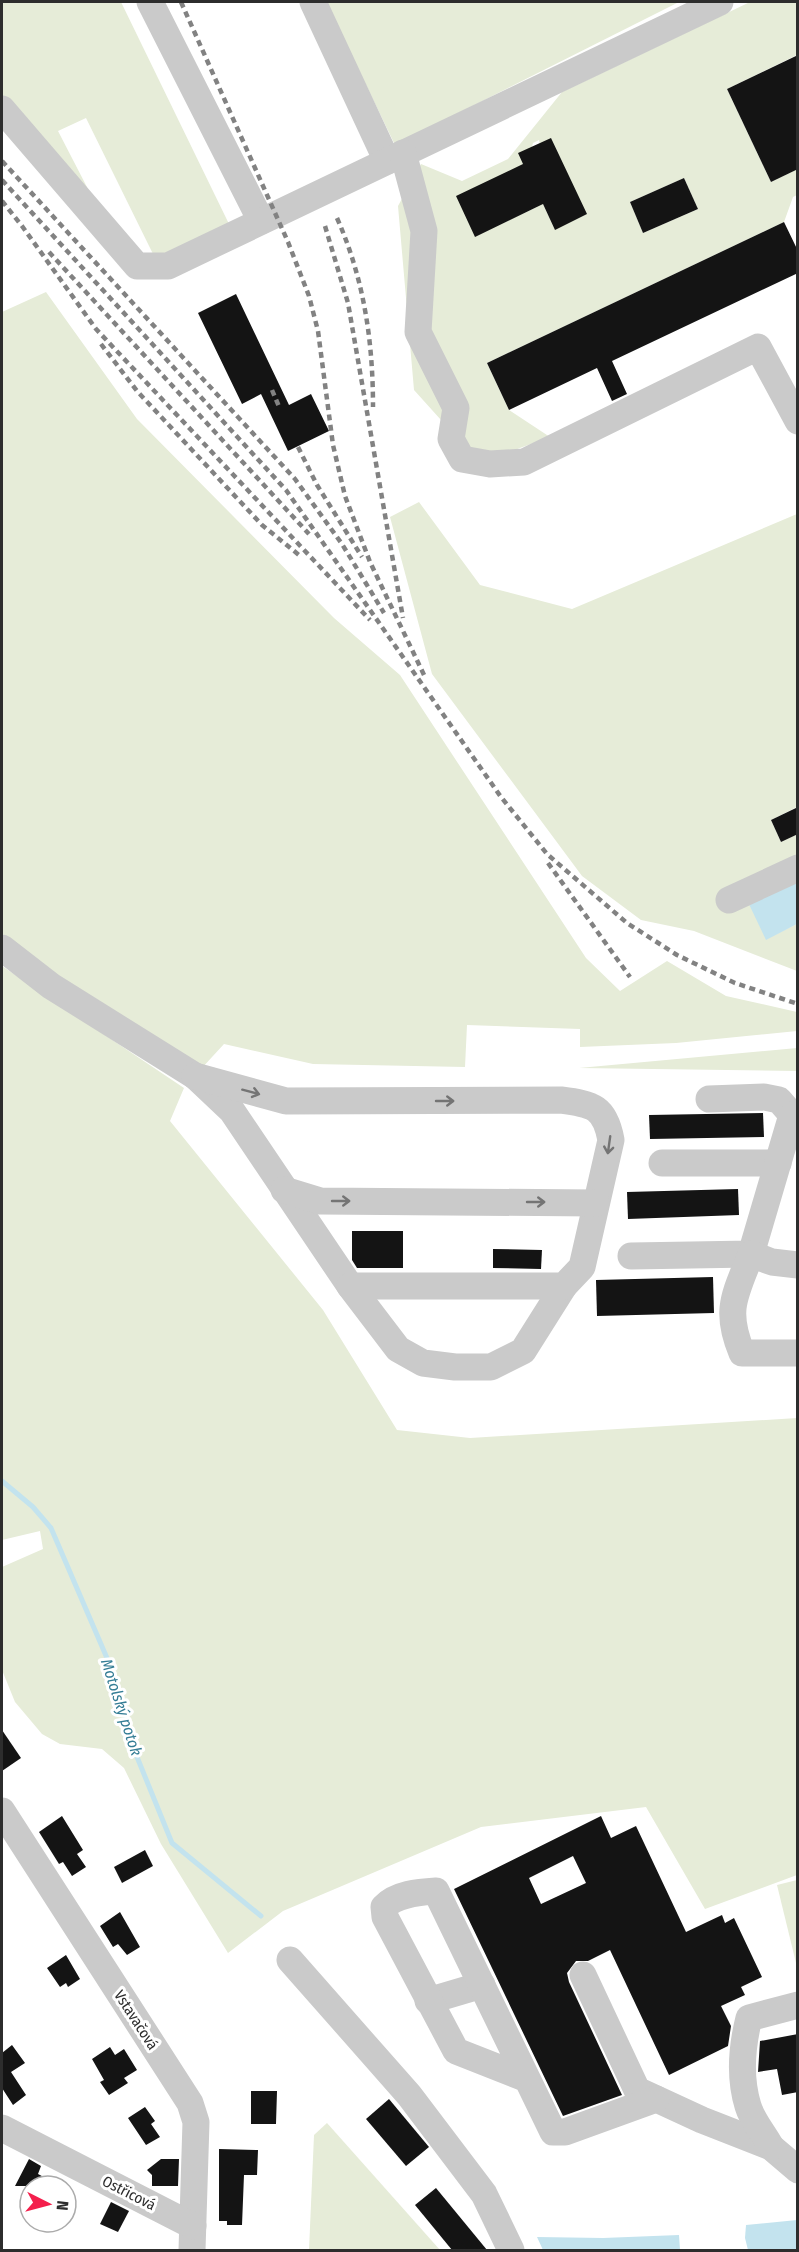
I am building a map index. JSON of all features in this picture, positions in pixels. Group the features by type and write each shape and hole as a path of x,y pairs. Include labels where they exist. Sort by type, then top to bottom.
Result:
{"street":[{"path":"150,2 261,221"},
{"path":"313,2 395,157 424,231 418,332 456,408 452,439 462,459 490,464 524,462 758,347 798,421"},
{"path":"2,109 137,266 168,266 720,2"},
{"path":"729,900 798,867"},
{"path":"2,948 51,986 195,1076 232,1111 350,1286 398,1348 423,1363 455,1367 491,1367 523,1351 564,1286 582,1267 611,1140 607,1119 589,1104 561,1100 286,1101 195,1076"},
{"path":"709,1099 764,1097 779,1100 795,1115 778,1162 751,1254 732,1302 733,1330 742,1353 798,1353"},
{"path":"662,1163 778,1162"},
{"path":"284,1190 320,1201 596,1203"},
{"path":"631,1256 751,1254 772,1262 798,1265"},
{"path":"350,1286 564,1286"},
{"name":"Vstavačová","path":"2,1811 190,2103 196,2122 192,2238"},
{"path":"527,2079 456,2051 385,1917 384,1907 391,1900 436,1891 553,2132 565,2132 656,2099"},
{"path":"290,1960 409,2095 484,2194 511,2250"},
{"path":"583,1975 637,2090 771,2147 798,2170"},
{"path":"428,2001 482,1985"},
{"path":"771,2147 748,2107 742,2061 745,2036 749,2018 798,2006"},
{"name":"Ostřicová","path":"2,2128 192,2238"}],"green space":[{"path":"2,2 121,2 229,224 168,255 154,256 86,118 58,131 89,191 2,96"},
{"path":"326,2 679,2 395,145"},
{"path":"750,2 797,2 797,55 727,89 771,182 797,169 797,195 793,197 784,222 487,363 509,410 550,437 509,452 468,450 414,390 398,206 421,164 462,181 508,159 562,92","holes":["539,140 555,229 540,198 537,207 475,236 526,168 533,143","684,178 698,209 643,233 630,202"]},
{"path":"46,292 137,419 334,618 400,675 586,958 620,991 667,961 726,996 797,1012 797,1031 676,1043 580,1047 580,1029 467,1025 465,1067 313,1064 224,1044 201,1069 101,1010 5,937 2,933 2,312"},
{"path":"419,502 480,585 572,609 797,514 797,807 771,820 781,842 797,834 797,876 766,939 797,924 797,971 694,931 641,920 582,876 432,674 390,517"},
{"path":"2,966 184,1088 170,1121 323,1310 397,1430 470,1438 797,1418 797,1875 705,1909 646,1807 481,1827 283,1911 228,1953 161,1844 124,1768 102,1749 60,1744 42,1734 15,1702 2,1670 2,1567 43,1549 40,1531 2,1540"},
{"path":"797,1048 797,1071 579,1068"},
{"path":"798,1880 797,1967 777,1885"},
{"path":"327,2123 440,2250 309,2250 314,2135"}],"water":[{"path":"797,876 797,924 766,940 747,900"},
{"path":"797,2220 797,2250 748,2250 745,2238 746,2225"},
{"path":"679,2235 680,2250 543,2250 537,2237 603,2238"}],"building":[{"path":"798,55 798,169 771,182 727,89"},
{"path":"551,138 587,214 555,230 543,204 475,237 456,196 523,164 518,153"},
{"path":"684,178 698,209 643,233 630,202"},
{"path":"784,222 798,251 798,273 612,361 627,394 612,401 597,368 509,410 487,363"},
{"path":"236,294 289,405 311,394 329,431 288,451 261,394 242,404 198,313"},
{"path":"798,807 798,834 781,842 771,820"},
{"path":"763,1113 764,1137 650,1139 649,1115"},
{"path":"738,1189 739,1215 628,1219 627,1192"},
{"path":"352,1231 403,1231 403,1268 357,1268 352,1260"},
{"path":"493,1249 542,1250 541,1269 493,1268"},
{"path":"713,1277 714,1313 597,1316 596,1280"},
{"path":"2,1730 21,1758 2,1771"},
{"path":"62,1816 83,1850 77,1854 86,1867 72,1876 63,1862 59,1864 39,1832"},
{"path":"601,1816 611,1838 636,1826 686,1932 722,1915 725,1923 734,1918 762,1977 741,1987 745,1995 721,2006 731,2026 728,2046 669,2075 610,1950 588,1961 576,1961 567,1973 569,1982 622,2095 563,2116 454,1889","holes":["573,1856 586,1883 541,1904 529,1878"]},
{"path":"145,1850 153,1866 122,1883 114,1867"},
{"path":"120,1912 140,1947 127,1955 118,1944 113,1947 100,1926"},
{"path":"66,1955 80,1979 68,1987 66,1983 60,1987 47,1968"},
{"path":"798,2034 798,2092 782,2095 777,2069 758,2072 760,2041"},
{"path":"12,2045 25,2063 11,2072 26,2095 13,2105 2,2088 2,2053"},
{"path":"110,2047 115,2055 124,2049 137,2070 124,2078 128,2083 109,2095 100,2082 104,2080 92,2059"},
{"path":"251,2091 277,2091 276,2124 251,2124"},
{"path":"389,2099 429,2147 406,2166 366,2119"},
{"path":"145,2107 155,2121 151,2124 160,2137 146,2145 128,2118"},
{"path":"219,2149 258,2150 257,2175 244,2175 242,2225 227,2225 227,2221 219,2221"},
{"path":"29,2159 41,2166 38,2174 21,2174"},
{"path":"161,2159 179,2159 178,2186 152,2186 152,2175 147,2170"},
{"path":"436,2188 487,2250 452,2250 415,2205"},
{"path":"111,2202 129,2211 118,2232 100,2224"}],"waterway":[{"name":"Motolský potok","path":"2,1481 33,1507 51,1528 113,1672 135,1752 172,1843 261,1916"}],"railway":[{"path":"181,2 288,242 309,296 318,331 333,445 345,496 370,562 425,677"},
{"path":"2,161 295,479 342,544 384,613"},
{"path":"2,180 286,490 501,797 547,854 627,923 677,955 735,983 798,1004"},
{"path":"2,201 96,329 370,620"},
{"path":"337,218 354,264 365,311 369,334 373,407"},
{"path":"325,226 348,303 403,618"},
{"path":"49,252 309,534"},
{"path":"101,344 137,391 262,525 299,555"},
{"path":"272,390 280,409"},
{"path":"298,447 317,485 362,557"},
{"path":"548,863 630,977"}]}
